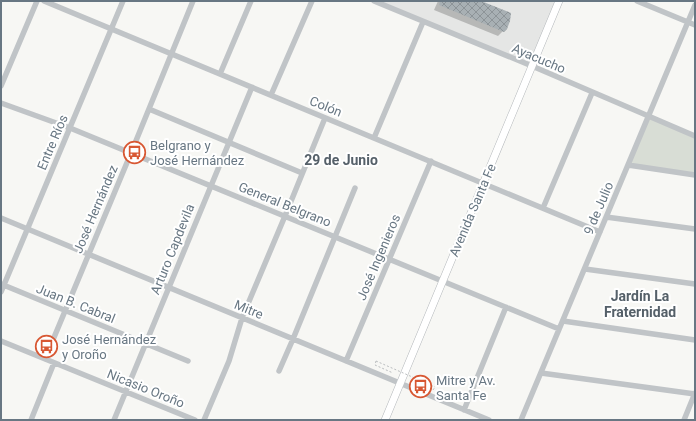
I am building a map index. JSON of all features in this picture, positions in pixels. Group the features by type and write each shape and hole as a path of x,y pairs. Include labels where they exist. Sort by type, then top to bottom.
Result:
{"main road":[{"name":"Avenida Santa Fe","path":"385,420 559,1"}],"street":[{"path":"1,86 37,1"},
{"name":"Colón","path":"44,1 600,232"},
{"name":"Entre Ríos","path":"1,292 2,284 27,229 123,1"},
{"name":"José Hernández","path":"44,359 192,1"},
{"path":"220,74 251,1"},
{"path":"271,95 312,1"},
{"name":"Ayacucho","path":"374,1 532,66 695,136"},
{"path":"637,1 695,25"},
{"name":"9 de Julio","path":"521,420 695,6"},
{"path":"374,138 423,22"},
{"name":"Arturo Capdevila","path":"114,420 252,87"},
{"path":"543,208 592,93"},
{"name":"General Belgrano","path":"1,103 70,128 560,329"},
{"path":"149,108 302,173"},
{"path":"204,420 229,361 242,318 325,118"},
{"name":"José Ingenieros","path":"346,361 431,161"},
{"path":"628,166 695,175"},
{"path":"279,371 355,188"},
{"path":"606,217 695,229"},
{"name":"Mitre","path":"1,218 489,420"},
{"path":"585,269 695,284"},
{"name":"Juan B. Cabral","path":"2,284 188,361"},
{"path":"464,410 506,307"},
{"path":"563,321 695,340"},
{"name":"Nicasio Oroño","path":"1,341 195,420"},
{"path":"30,420 54,363"},
{"path":"541,373 695,394 684,420"}],"path":[{"path":"391,379 393,373 374,365 376,361 435,387 433,390 413,381 411,388"}],"shaded area":[{"path":"374,1 559,1 532,66"},
{"path":"649,116 695,136 695,175 628,165"}],"building":[{"path":"440,1 481,1 511,13 510,21 504,32 439,5"}],"place":[{"name":"Belgrano y José Hernández","path":"135,152"},
{"name":"José Hernández y Oroño","path":"46,346"},
{"name":"Mitre y Av. Santa Fe","path":"420,387"}],"district":[{"name":"29 de Junio","path":"341,160"},
{"name":"Jardín La Fraternidad","path":"640,304"}]}
